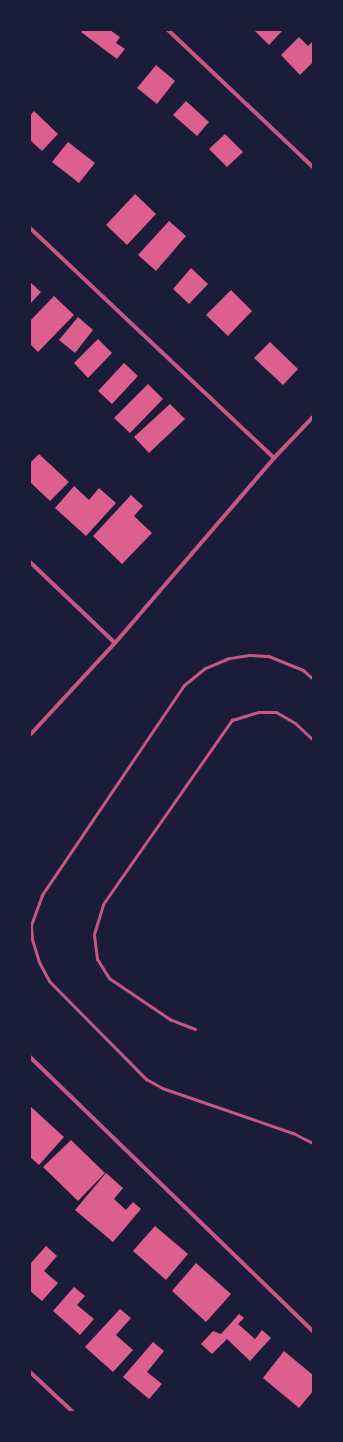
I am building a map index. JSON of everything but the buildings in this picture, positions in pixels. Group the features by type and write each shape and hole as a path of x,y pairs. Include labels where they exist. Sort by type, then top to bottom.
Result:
{"street":[{"path":"168,30 313,167"},
{"path":"30,228 274,458"},
{"path":"30,734 116,643 274,458 313,417"},
{"path":"30,562 116,643"},
{"path":"30,1057 313,1331"},
{"path":"30,1372 73,1412"}],"lane":[{"path":"313,679 303,670 268,656 249,655 229,658 205,668 184,685 42,895 31,926 32,939 39,962 49,981 146,1079 162,1088 292,1132 313,1143"},
{"path":"195,1029 171,1020 110,978 97,959 94,934 103,904 232,720 258,712 276,712 296,723 313,740"}]}
